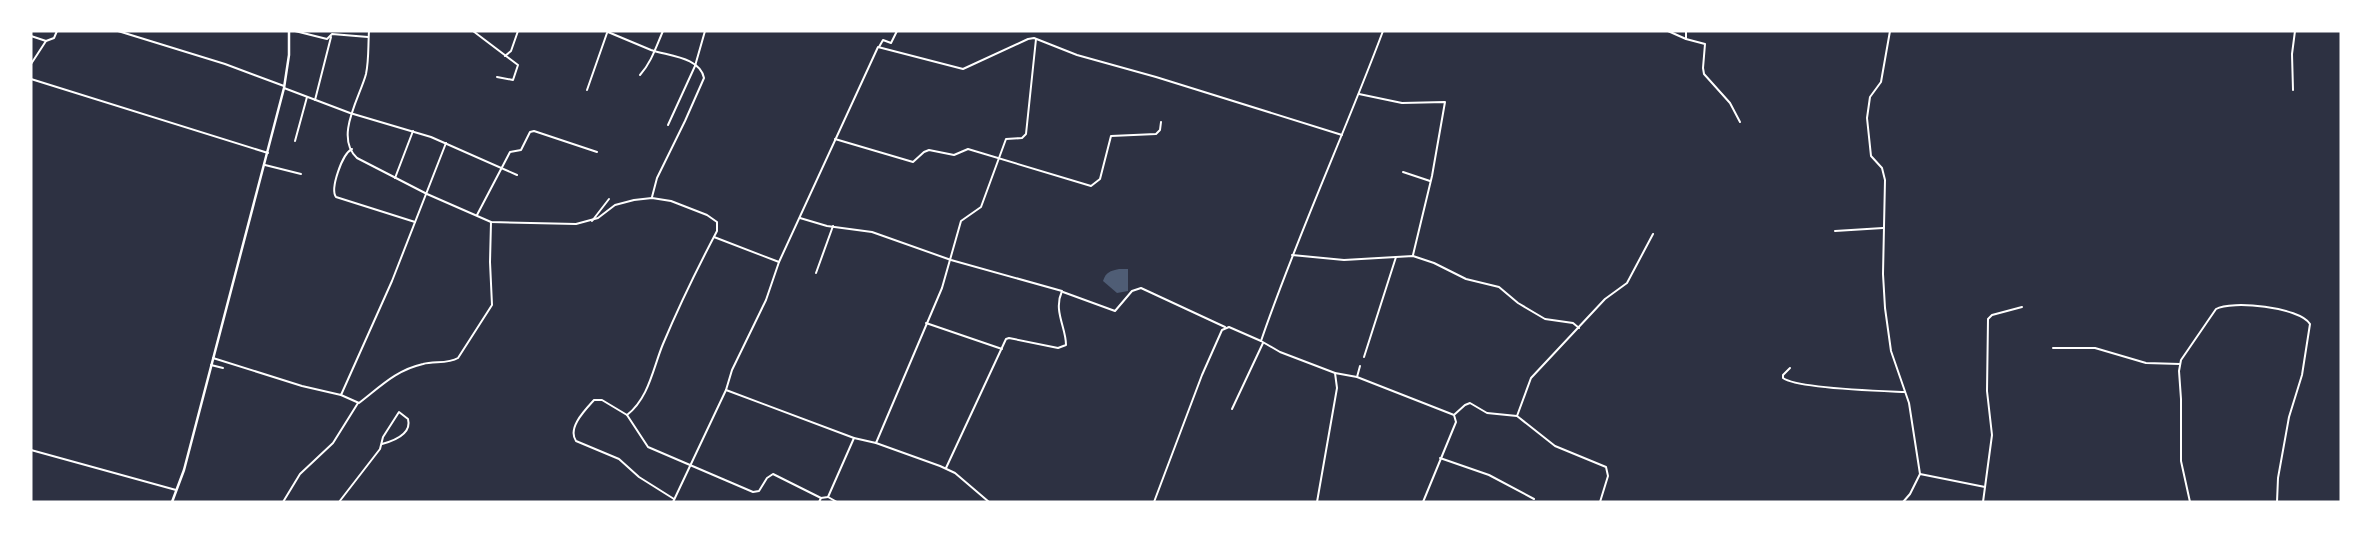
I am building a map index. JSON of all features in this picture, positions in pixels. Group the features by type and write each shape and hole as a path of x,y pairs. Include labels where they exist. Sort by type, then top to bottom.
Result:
{"main road":[{"path":"172,502 184,470 268,153 284,87 289,55 289,31"}],"street":[{"path":"31,64 46,41 54,38 57,31"},
{"path":"118,31 225,64 350,113 413,131 446,143 517,175"},
{"path":"295,31 328,38 333,34 368,37"},
{"path":"323,37 324,31"},
{"path":"369,31 365,75 350,113 348,132 352,149 357,158 427,194 491,222 576,224 592,221 615,205 652,198 671,201 707,215 718,226 664,342 644,395 634,410 627,415"},
{"path":"474,31 518,65 512,80 497,77"},
{"path":"505,56 511,52 518,31"},
{"path":"640,75 649,64 653,50 657,48 663,31"},
{"path":"668,125 695,66 705,31"},
{"path":"837,502 828,496 821,498 773,474 766,478 759,491 753,492 690,466 645,445 627,415 602,400 594,400 580,417 574,433 574,439 619,459 635,474 674,500 690,466 726,390 732,370 766,300 779,262 878,47 883,40 891,43 897,31"},
{"path":"1232,409 1262,342 1292,255 1383,31"},
{"path":"1668,31 1686,39 1705,44 1702,68 1704,74 1730,103 1740,122"},
{"path":"1686,31 1686,39"},
{"path":"1890,31 1881,82 1870,97 1867,118 1871,156 1878,162 1885,180 1883,228 1884,308 1891,350 1905,392 1920,474 1910,494 1903,502"},
{"path":"2292,90 2292,54 2295,31"},
{"path":"586,90 607,32 653,50 684,59 700,69 704,78 657,178 652,198"},
{"path":"315,100 333,34"},
{"path":"31,36 46,41"},
{"path":"878,47 963,69 1028,39 1036,39 1078,55 1156,77 1342,135"},
{"path":"876,443 942,288 961,221 981,207 1006,139 1024,137 1028,130 1036,39"},
{"path":"31,79 268,153"},
{"path":"1359,94 1402,103 1445,102 1413,256"},
{"path":"295,141 307,97"},
{"path":"835,139 913,162 929,150 954,155 968,149 1000,157 1091,186 1100,179 1111,136 1156,134 1160,130 1161,122"},
{"path":"395,178 413,131"},
{"path":"477,216 510,152 521,150 528,134 532,131 597,152"},
{"path":"341,395 427,194 446,143"},
{"path":"352,149 346,153 335,182 333,190 336,197 415,222"},
{"path":"264,164 301,174"},
{"path":"1403,172 1430,181"},
{"path":"592,221 609,199"},
{"path":"800,218 833,226 872,232 951,260 1062,291 1115,311 1132,291 1141,288 1225,328 1229,327 1262,342 1280,352 1336,373 1357,377 1454,415"},
{"path":"283,502 300,474 333,443 359,403 385,380 400,372 423,364 458,358 492,305 491,222"},
{"path":"816,273 833,226"},
{"path":"1835,231 1883,228"},
{"path":"1517,416 1531,378 1605,299 1628,283 1653,234"},
{"path":"714,237 779,262"},
{"path":"1292,255 1344,260 1413,256 1434,263 1466,279 1499,287 1518,303 1545,319 1572,323 1579,328"},
{"path":"1364,357 1396,257"},
{"path":"946,468 1002,348 1009,338 1063,348 1066,345 1059,304 1062,291"},
{"path":"2190,502 2181,461 2180,364 2216,309 2222,306 2277,307 2310,322 2302,375 2289,416 2288,434 2278,478 2277,502"},
{"path":"1983,502 1992,435 1987,391 1988,319 1992,315 2022,307"},
{"path":"926,323 1002,348"},
{"path":"1154,502 1216,340 1225,328"},
{"path":"2053,348 2095,348 2146,363 2180,364"},
{"path":"213,358 302,386 341,395 359,403"},
{"path":"211,365 224,368"},
{"path":"1357,377 1360,366"},
{"path":"1790,368 1783,375 1783,378 1792,383 1905,392"},
{"path":"1316,502 1337,388 1336,373"},
{"path":"726,390 854,438 876,443 946,468 958,475 989,502"},
{"path":"1454,415 1470,403 1487,413 1517,416 1555,446 1606,467 1608,476 1600,502"},
{"path":"339,502 382,444 383,437 399,412 408,419 409,424 400,438 382,444"},
{"path":"1423,502 1456,422 1454,415"},
{"path":"828,496 854,438"},
{"path":"31,450 177,490"},
{"path":"1440,458 1489,475 1534,499"},
{"path":"1920,474 1985,487"},
{"path":"819,502 821,498"}],"water":[{"path":"1128,269 1128,291 1117,293 1103,281 1109,272"}]}
